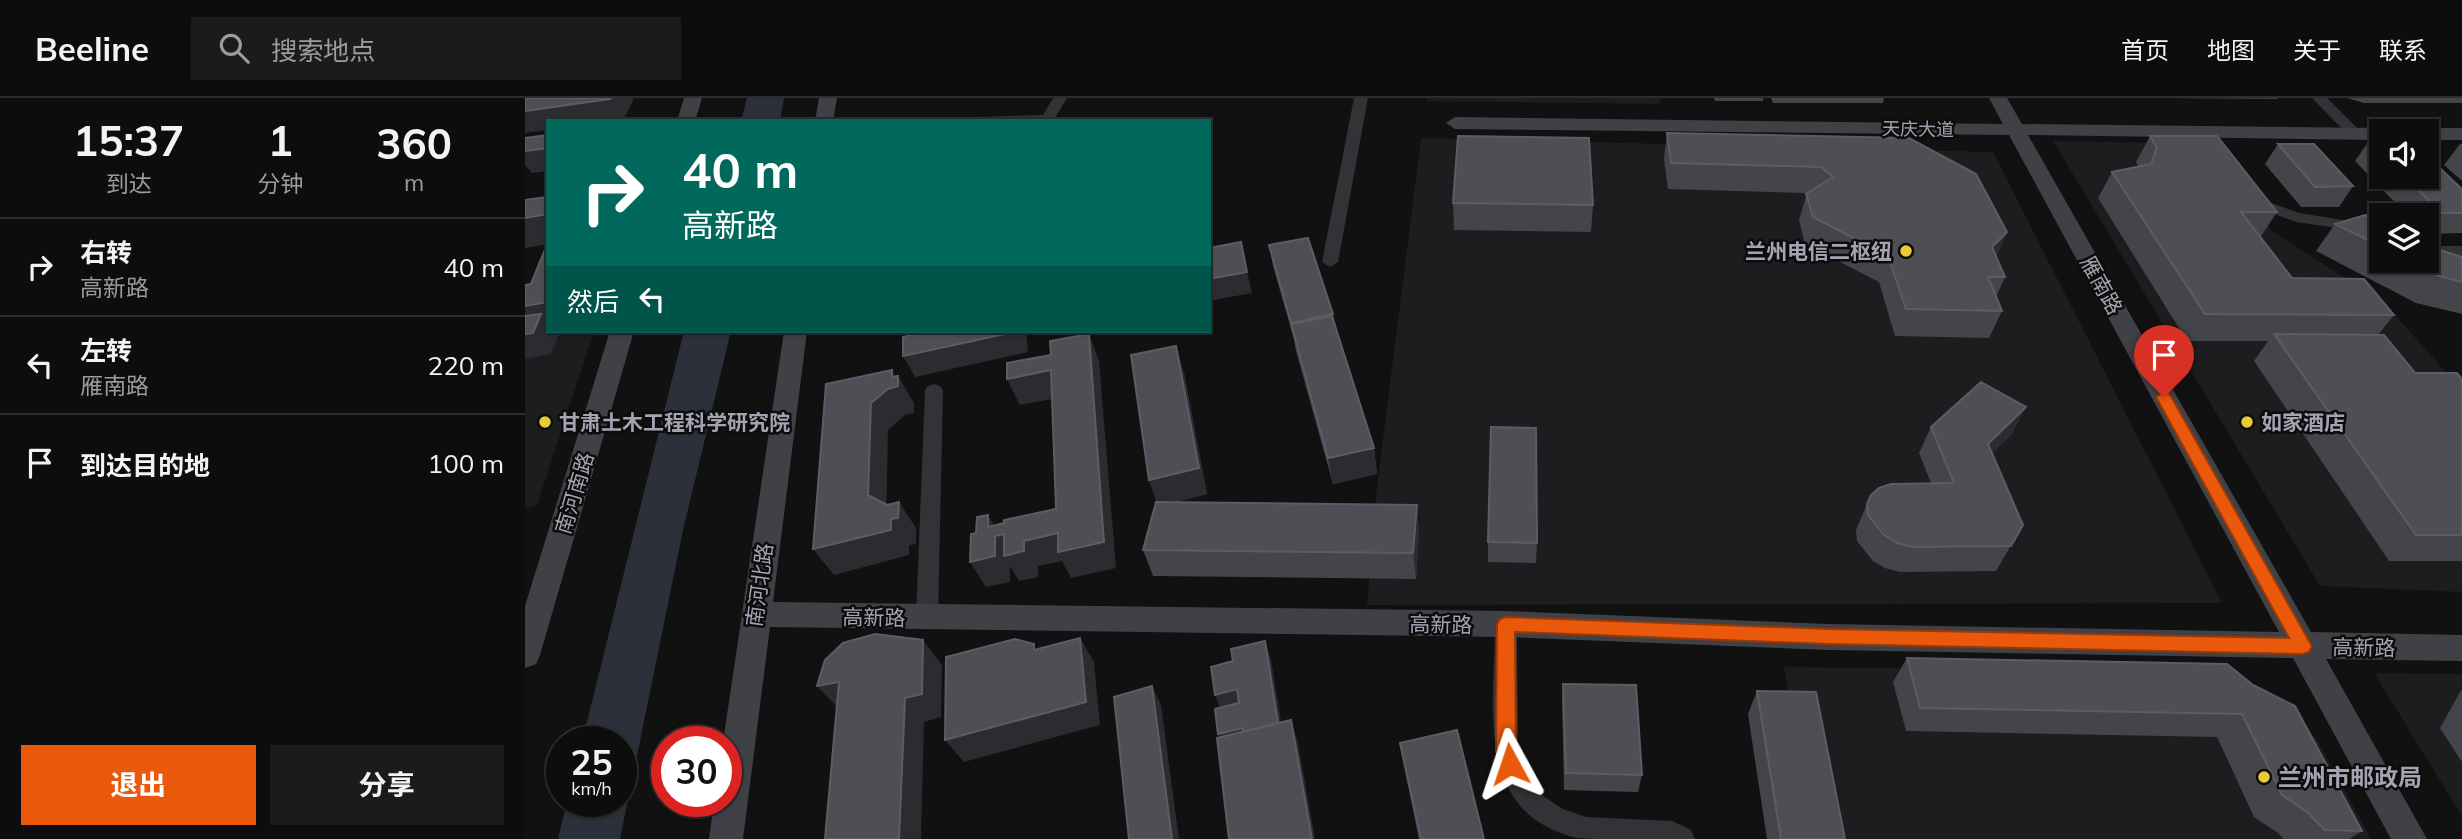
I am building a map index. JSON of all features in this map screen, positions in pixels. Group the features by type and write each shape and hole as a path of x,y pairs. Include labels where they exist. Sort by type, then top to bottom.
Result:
{"street":[{"path":"687,119 693,98"},
{"path":"824,119 828,98"},
{"path":"1047,119 1060,98"},
{"path":"1329,262 1361,98"},
{"name":"雁南路","path":"1998,98 2410,839"},
{"path":"2319,98 2354,133"},
{"name":"天庆大道","path":"1455,123 2369,134"},
{"path":"2189,132 2203,152"},
{"path":"2439,134 2462,134"},
{"path":"2242,196 2296,216 2363,227 2369,231"},
{"path":"2439,251 2462,251"},
{"name":"南河南路","path":"525,654 621,333"},
{"name":"南河北路","path":"726,839 795,333"},
{"path":"927,618 934,390"},
{"name":"高新路","path":"755,614 1506,624 1829,637 2462,648"},
{"path":"1506,624 1506,751 1514,778 1531,802 1556,820 1587,829 1672,833 1682,839"}],"shaded area":[{"path":"747,98 784,98 780,119 742,119"},
{"path":"1427,98 1660,98 1661,104 1426,101"},
{"path":"1421,138 1993,152 2222,603 1367,605 1377,487"},
{"path":"2053,141 2215,144 2271,230 2385,304 2462,390 2462,592 2320,586"},
{"name":"甘肃土木工程科学研究院","path":"560,333 593,333 537,505 525,508 525,339"},
{"path":"684,333 731,333 683,530 637,756 637,726 586,726"},
{"path":"1784,667 2214,671 2316,738 2371,839 1817,839"},
{"path":"2374,673 2462,674 2462,816"},
{"path":"563,817 624,817 620,839 558,839"}],"building":[{"path":"525,98 611,98 525,111"},
{"name":"兰州电信二枢纽","path":"1667,133 1909,138 1976,174 2007,232 1992,247 2005,277 1988,277 2002,311 1906,309 1888,256 1813,217 1806,194 1833,177 1821,167 1671,163"},
{"path":"546,135 546,148 525,151 525,138"},
{"path":"1458,136 1589,138 1593,205 1453,203"},
{"path":"2150,136 2217,136 2277,212 2241,212 2292,278 2364,279 2394,315 2205,314 2112,172 2151,164 2157,148"},
{"path":"2278,144 2314,144 2353,186 2315,187"},
{"path":"2439,167 2462,189 2462,213 2441,213 2439,203 2431,203 2417,189 2439,189"},
{"path":"546,197 546,214 525,218 525,200"},
{"path":"2365,215 2369,217 2369,241 2335,224"},
{"path":"1308,238 1333,314 1291,323 1269,245"},
{"path":"1241,242 1247,272 1211,279 1211,248"},
{"path":"546,247 546,302 525,306 525,285 531,284"},
{"path":"2439,250 2462,257 2462,282 2433,273 2439,273"},
{"path":"541,314 533,333 525,334 525,316"},
{"path":"1332,316 1374,448 1328,458 1291,324"},
{"path":"922,333 1010,333 903,356 903,337"},
{"path":"1089,334 1104,542 1058,552 1058,533 1024,541 1024,551 1004,556 1004,534 995,536 995,556 970,562 971,534 976,533 977,517 988,515 988,527 1004,523 1004,520 1056,509 1051,370 1007,379 1007,363 1051,355 1050,341"},
{"path":"2274,334 2384,335 2415,373 2457,373 2462,379 2462,535 2416,535"},
{"path":"1176,346 1199,468 1149,480 1131,355"},
{"path":"892,370 892,377 898,376 898,386 888,389 871,403 868,495 887,505 899,502 898,518 891,519 891,530 813,549 826,384"},
{"path":"1981,382 2026,407 1988,444 2023,525 2011,546 1912,547 1897,543 1884,535 1868,515 1867,504 1871,495 1879,488 1891,484 1954,483 1931,427"},
{"path":"1491,427 1536,428 1537,543 1488,542"},
{"path":"1156,502 1417,505 1413,553 1143,550"},
{"path":"875,634 923,640 922,694 905,698 899,839 825,839 839,682 817,686 825,660 843,643"},
{"path":"1080,638 1086,702 945,740 946,657 1015,639 1034,644 1034,650"},
{"path":"1265,641 1278,723 1243,732 1243,728 1218,734 1215,709 1239,703 1237,689 1215,695 1211,667 1233,661 1231,649"},
{"path":"1907,658 2227,664 2253,685 2295,706 2362,831 2325,830 2307,812 2282,795 2242,714 1920,708"},
{"path":"1563,684 1636,685 1642,775 1566,773"},
{"path":"1152,686 1172,839 1129,839 1114,697"},
{"path":"1757,691 1816,692 1845,839 1781,839"},
{"path":"1291,720 1312,839 1229,839 1217,738"},
{"path":"1457,730 1484,839 1421,839 1400,743"}],"place":[{"name":"兰州电信二枢纽","path":"1906,251"},
{"name":"甘肃土木工程科学研究院","path":"545,422"},
{"name":"如家酒店","path":"2247,422"},
{"name":"兰州市邮政局","path":"2264,777"}],"route":[{"path":"1510,764 1506,751 1506,624 1829,637 2303,646 2164,397"}]}
